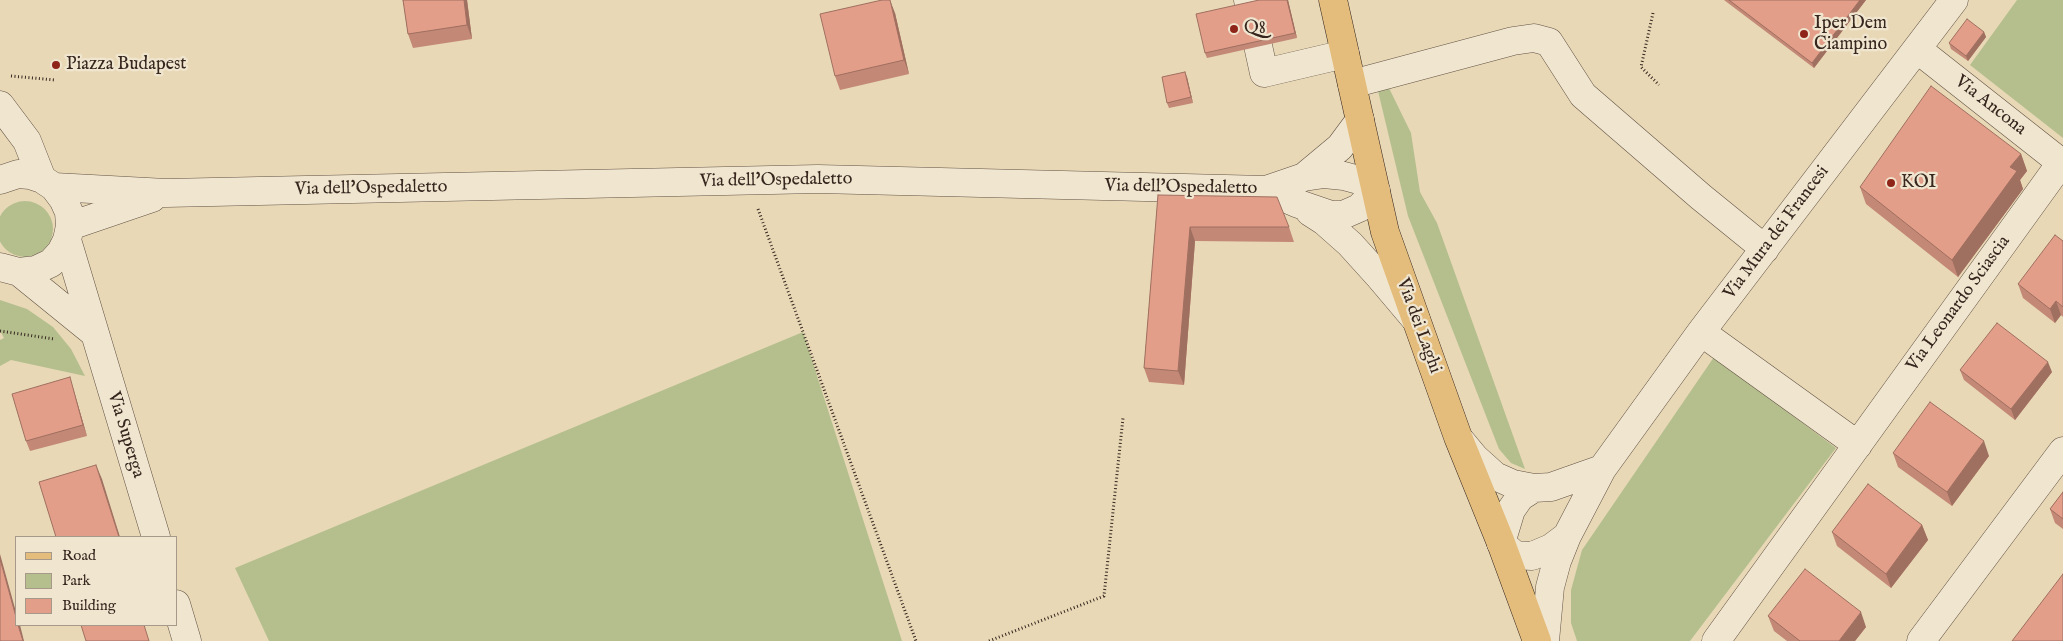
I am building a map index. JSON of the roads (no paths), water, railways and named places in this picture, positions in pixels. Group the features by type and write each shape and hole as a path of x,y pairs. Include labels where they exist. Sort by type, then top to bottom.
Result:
{"main road":[{"name":"Via dei Laghi","path":"1333,0 1385,232 1458,437 1501,543 1537,641"}],"street":[{"path":"1248,0 1264,73 1345,54"},
{"name":"Via Mura dei Francesi","path":"1545,641 1550,587 1567,536 1602,469 1701,332 1954,0"},
{"path":"1352,84 1513,41 1534,38 1549,42 1583,95 1765,249"},
{"name":"Via Ancona","path":"1918,49 2062,163"},
{"name":"Via Superga","path":"0,105 27,141 48,183 63,198 68,212 69,233 94,332 156,536"},
{"name":"Via dell'Ospedaletto","path":"0,180 18,174 30,175 48,183 166,193 818,179 1266,190 1304,177 1340,147 1360,120"},
{"name":"Via Leonardo Sciascia","path":"1716,641 2062,163"},
{"path":"1266,190 1296,203 1331,214 1343,215 1359,208 1376,191 1366,182 1344,176 1324,174 1304,177"},
{"name":"Via dell'Ospedaletto","path":"69,233 166,193"},
{"path":"1296,203 1324,221 1350,244 1416,320"},
{"path":"6,270 36,270 51,263 60,252 69,233"},
{"path":"6,270 94,332"},
{"path":"1701,332 1858,445"},
{"path":"1458,437 1475,458 1494,476 1513,484 1534,488 1551,487 1602,469"},
{"path":"1921,641 2063,451"},
{"path":"1501,543 1511,510 1520,497 1534,488"},
{"name":"Via Mura dei Francesi","path":"1501,543 1515,555 1532,556 1550,548 1567,536"},
{"path":"178,611 187,641"}],"place":[{"name":"Q8","path":"1234,29"},
{"name":"Iper Dem Ciampino","path":"1804,34"},
{"name":"Piazza Budapest","path":"56,65"},
{"name":"KOI","path":"1891,183"}]}
